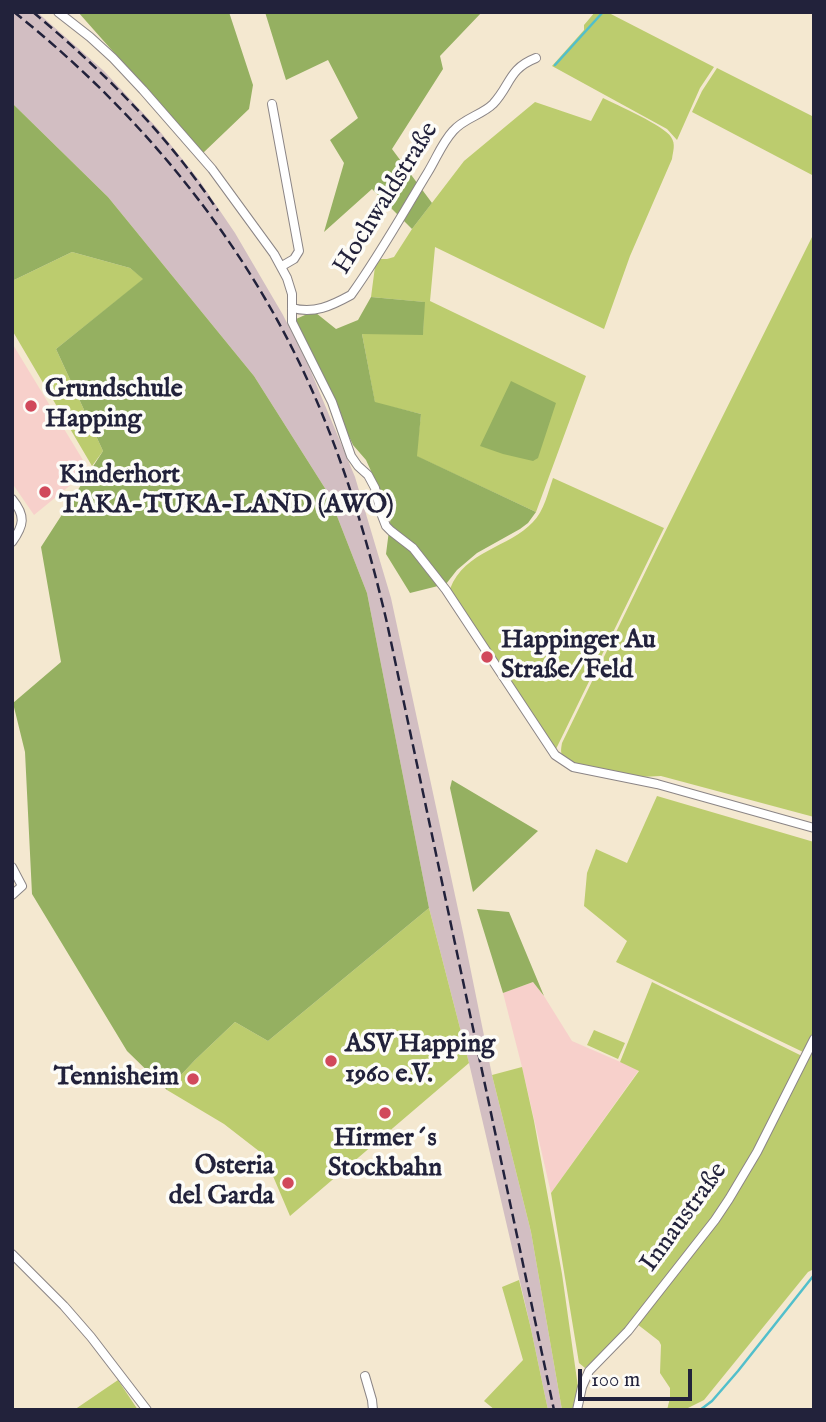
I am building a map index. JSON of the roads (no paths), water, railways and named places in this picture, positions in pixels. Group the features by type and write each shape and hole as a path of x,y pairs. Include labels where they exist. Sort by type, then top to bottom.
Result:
{"street":[{"path":"58,12 113,58 197,150 282,266 292,294 292,322 332,402 351,456 368,475 375,488 386,526 413,548 446,590 555,755 573,767 657,784 814,828"},
{"name":"Hochwaldstraße","path":"292,307 306,312 336,304 351,295 445,141 463,122 488,109 515,71 536,58"},
{"path":"272,104 299,251 295,259 282,266"},
{"path":"12,499 23,519 20,531 12,542"},
{"path":"12,867 22,886 12,895"},
{"name":"Innaustraße","path":"577,1410 589,1371 628,1331 715,1220 736,1188 814,1039"},
{"path":"12,1254 91,1337 147,1410"},
{"path":"365,1376 373,1410"}],"waterway":[{"path":"555,65 603,12"},
{"path":"700,1410 712,1401 738,1371 814,1275"}],"railway":[{"path":"14,12 57,48 139,128 211,216 273,312 327,425 360,523 387,623 554,1410"},
{"path":"33,12 133,105 178,156 218,211"}],"place":[{"name":"Grundschule Happing","path":"31,406"},
{"name":"Kinderhort TAKA-TUKA-LAND (AWO)","path":"45,492"},
{"name":"Happinger Au Straße/ Feld","path":"487,657"},
{"name":"ASV Happing 1960 e.V.","path":"331,1061"},
{"name":"Tennisheim","path":"193,1079"},
{"name":"Hirmer´s Stockbahn","path":"385,1113"},
{"name":"Osteria del Garda","path":"288,1183"}]}
